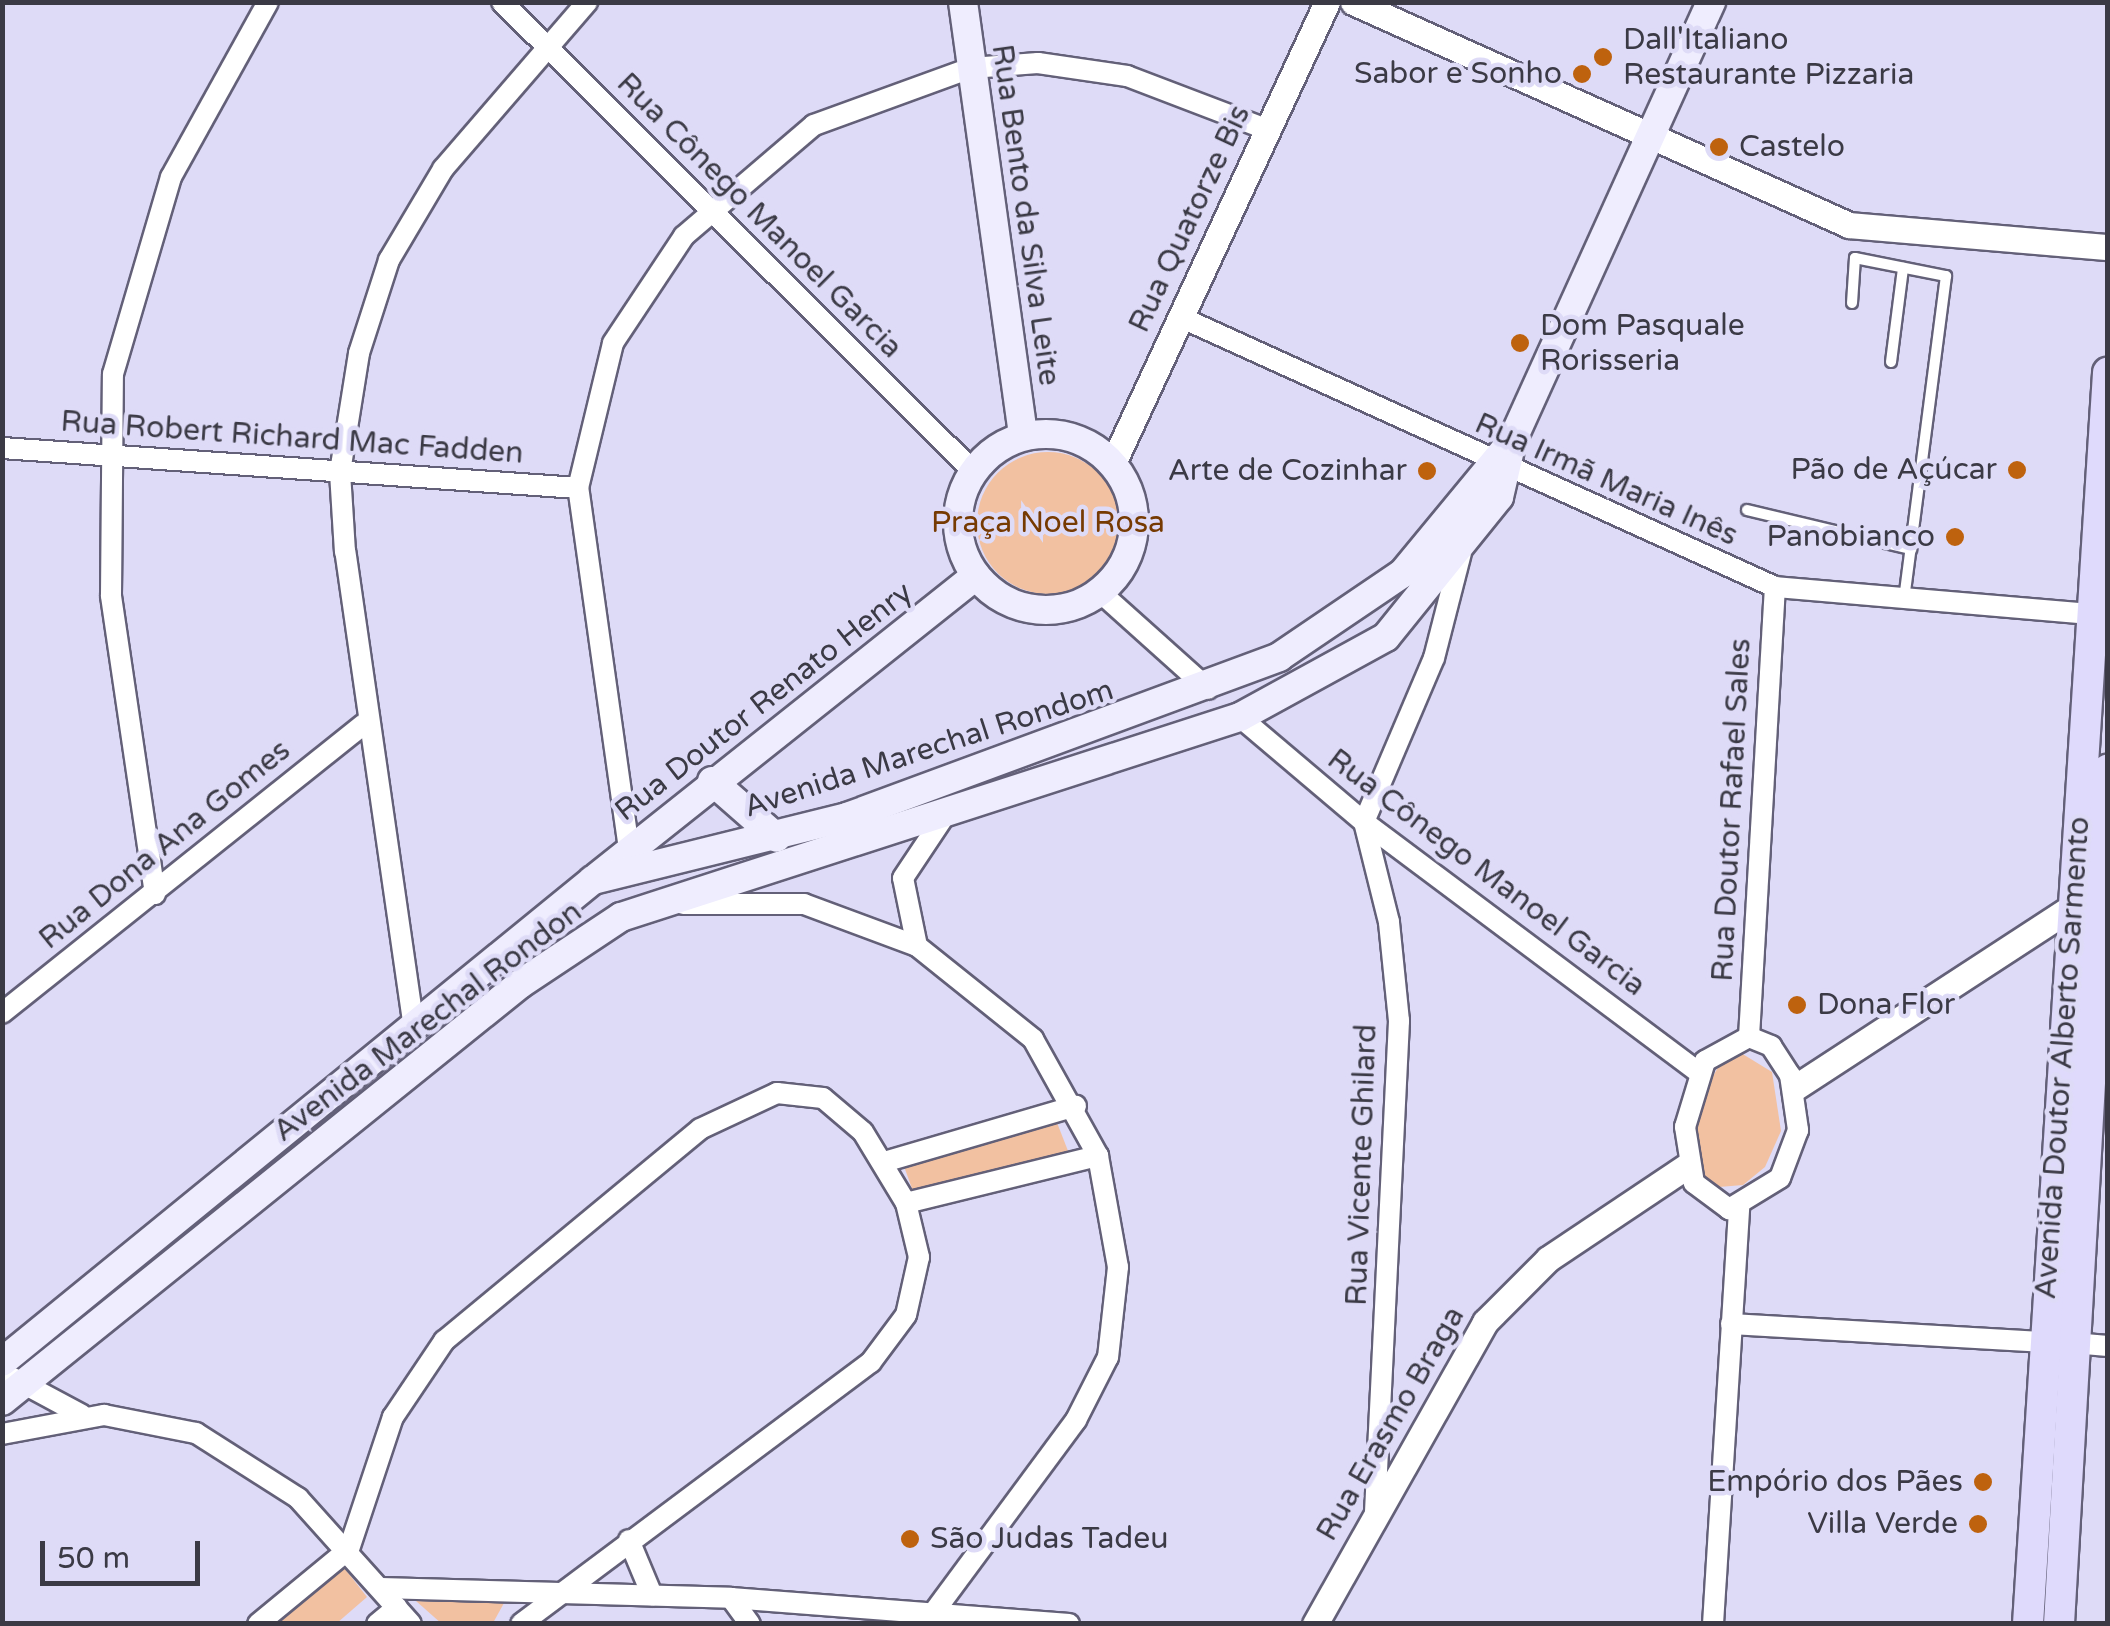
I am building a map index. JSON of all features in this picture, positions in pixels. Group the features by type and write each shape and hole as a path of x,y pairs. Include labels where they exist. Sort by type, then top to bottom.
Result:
{"main road":[{"name":"Rua Bento da Silva Leite","path":"963,2 1023,436"},
{"path":"1500,467 1711,2"},
{"name":"Avenida Doutor Alberto Sarmento","path":"2059,1624 2059,1342 2074,906 2108,373"},
{"path":"1023,436 1072,438 1113,463 1135,530 1100,592 1062,608 1021,607 976,576 957,524 973,472 1023,436"},
{"name":"Avenida Marechal Rondon","path":"7,1379 520,984 651,906 945,815 1240,717 1363,656 1461,553 1500,467"},
{"name":"Avenida Marechal Rondom","path":"7,1379 414,1028 594,880 776,838 1208,689 1374,598 1430,546 1500,467"},
{"name":"Rua Doutor Renato Henry","path":"594,880 712,781 976,576"},
{"name":"Avenida Doutor Alberto Sarmento","path":"2028,1624 2100,1015 2108,769"},
{"path":"712,781 776,838"}],"street":[{"path":"155,894 118,666 106,453 126,314 154,221 195,126 268,2"},
{"name":"Rua Cônego Manoel Garcia","path":"502,2 973,472"},
{"path":"414,1028 364,724 340,472 359,353 390,260 465,138 545,44 587,2"},
{"name":"Rua Quatorze Bis","path":"1113,463 1327,2"},
{"path":"1353,2 1649,140 1849,225 2108,248"},
{"path":"630,849 578,488 614,343 658,268 710,210 814,125 970,68 1038,64 1127,76 1266,129"},
{"name":"Rua Irmã Maria Inês","path":"1180,317 1500,467 1776,587 2092,614"},
{"name":"Rua Robert Richard Mac Fadden","path":"2,448 578,488"},
{"path":"1364,822 1434,658 1461,553"},
{"name":"Rua Doutor Rafael Sales","path":"1749,1036 1776,587"},
{"path":"1100,592 1208,689"},
{"name":"Rua Cônego Manoel Garcia","path":"1240,717 1364,822 1699,1073"},
{"name":"Rua Dona Ana Gomes","path":"2,1013 364,724"},
{"path":"917,946 903,878 945,815"},
{"name":"Rua Vicente Ghilard","path":"1364,822 1390,922 1399,1021 1375,1514"},
{"path":"1796,1088 2104,886"},
{"path":"651,906 804,904 917,946 1033,1039 1076,1106 1098,1156 1117,1251 1108,1357 1076,1420 928,1620"},
{"path":"1749,1036 1771,1046 1796,1088 1794,1151 1764,1196 1739,1208 1702,1195 1687,1166 1699,1073 1720,1047 1749,1036"},
{"path":"258,1624 349,1549 393,1417 444,1341 700,1129 752,1101 802,1093 845,1114 884,1162 906,1203 919,1257 890,1340 521,1624"},
{"path":"884,1162 1076,1106"},
{"path":"906,1203 1098,1156"},
{"name":"Rua Erasmo Braga","path":"1315,1624 1459,1362 1515,1288 1687,1166"},
{"path":"1713,1624 1739,1208"},
{"path":"1731,1324 2108,1346"},
{"path":"7,1379 82,1415"},
{"path":"2,1434 82,1415 150,1418 196,1434 298,1498 349,1549 404,1615 376,1624"},
{"path":"628,1540 652,1595"},
{"path":"381,1588 730,1598 928,1620 1069,1624"},
{"path":"730,1598 750,1624"}],"lane":[{"path":"1852,303 1854,258 1946,276 1904,599"},
{"path":"1891,362 1903,268"},
{"path":"1748,510 1911,549"}],"green space":[{"name":"Praça Noel Rosa","path":"1048,452 1075,458 1098,473 1113,496 1119,523 1113,550 1098,573 1075,588 1048,594 1021,588 998,573 983,550 977,523 983,496 998,473 1021,458"},
{"path":"1741,1053 1772,1072 1781,1131 1765,1167 1743,1185 1719,1187 1704,1179 1696,1156 1695,1109 1722,1060"},
{"path":"1054,1115 1070,1156 914,1194 901,1158"},
{"path":"338,1560 367,1597 337,1623 262,1624"},
{"path":"416,1601 504,1603 493,1623 442,1624"}],"place":[{"name":"Dall'Italiano Restaurante Pizzaria","path":"1603,57"},
{"name":"Sabor e Sonho","path":"1582,74"},
{"name":"Castelo","path":"1719,147"},
{"name":"Dom Pasquale Rorisseria","path":"1520,343"},
{"name":"Pão de Açúcar","path":"2017,470"},
{"name":"Arte de Cozinhar","path":"1427,471"},
{"name":"Panobianco","path":"1955,537"},
{"name":"Dona Flor","path":"1797,1005"},
{"name":"Empório dos Pães","path":"1983,1482"},
{"name":"Villa Verde","path":"1978,1524"},
{"name":"São Judas Tadeu","path":"910,1539"}]}
